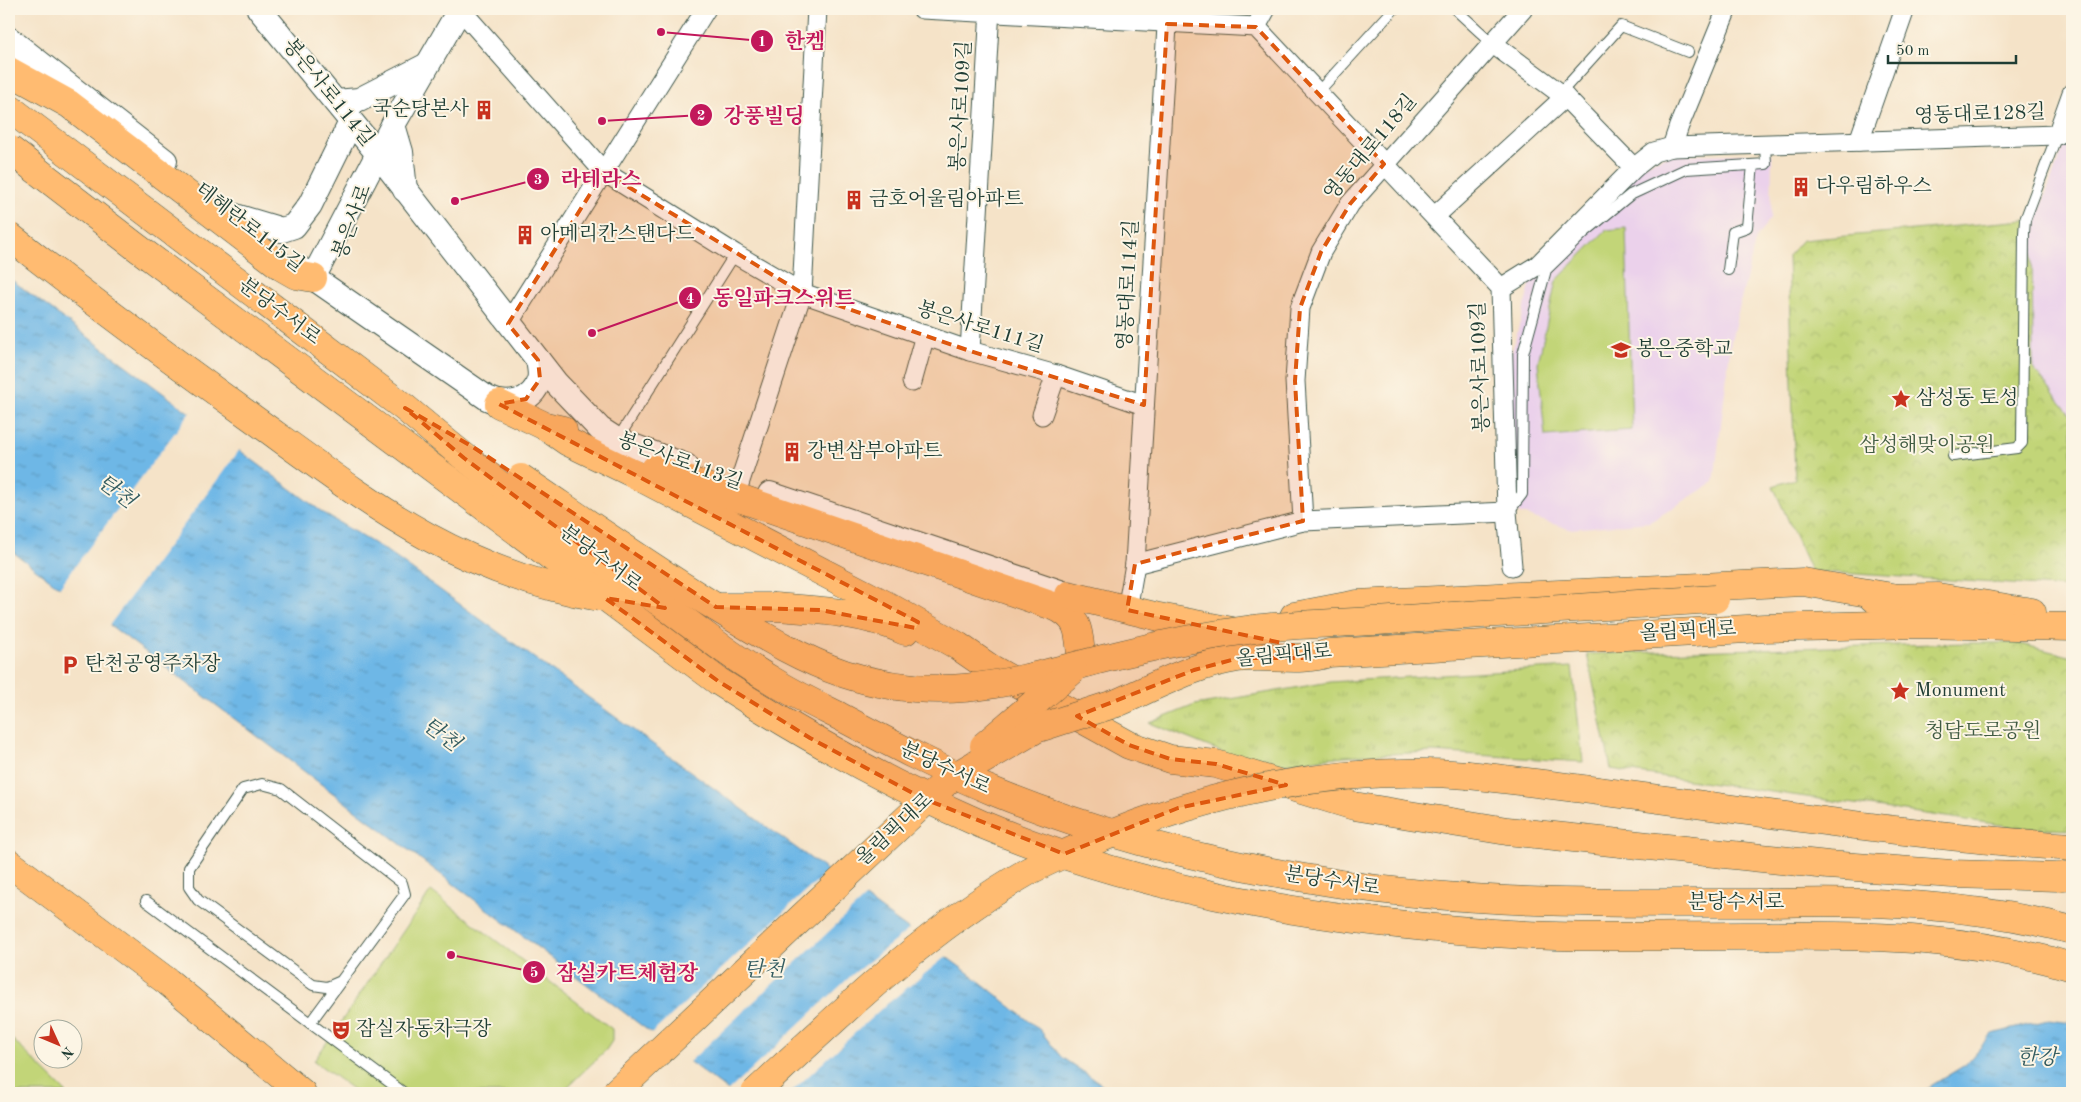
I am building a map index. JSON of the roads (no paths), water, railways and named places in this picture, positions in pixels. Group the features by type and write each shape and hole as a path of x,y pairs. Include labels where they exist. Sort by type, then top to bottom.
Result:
{"highway":[{"path":"9,70 68,104 282,267 296,275 321,283"},
{"name":"분당수서로","path":"9,108 405,408 487,475 640,589 771,680 933,765 997,793 1071,819 1203,858 1268,872 1419,894 1490,900 1571,903 1834,901 1890,904 2003,915 2072,930"},
{"name":"분당수서로","path":"9,149 135,246 718,681 868,771 983,824 1107,868 1202,893 1312,913 1493,933 1853,935 1958,944 2072,967"},
{"path":"9,236 124,326 341,483 388,516 456,553 533,583 612,599 683,607 775,607 820,610 876,620 895,626 952,656 990,668"},
{"path":"499,404 545,426 568,442 630,472 886,606 958,646 990,668 1129,744 1170,759 1216,764 1354,806 1507,831 1828,865 1952,874 2057,877 2072,875"},
{"path":"405,408 474,447 682,587 766,637 808,659 846,674 891,684 952,690 986,687 1014,682 1176,641 1213,634 1295,624 1368,622 1715,599 1938,597 2017,609 2072,620"},
{"path":"545,426 576,433 633,461 1056,607 1073,617 1078,626 1082,663 986,743 947,782"},
{"path":"1226,630 1357,604 1803,582 1892,597"},
{"path":"1069,595 1127,610 1329,653"},
{"name":"올림픽대로","path":"615,1093 947,782 1036,729 1117,703 1194,670 1239,658 1314,658 1329,653 1764,628 1916,624 2072,627"},
{"path":"755,1093 838,1015 933,936 1029,871 1178,808 1241,792 1366,774 1428,772 1585,788 1898,831 2072,848"},
{"path":"9,863 168,982 302,1093"}],"street":[{"name":"봉은사로114길","path":"259,9 378,154"},
{"name":"봉은사로","path":"321,283 378,154 460,9"},
{"name":"봉은사로111길","path":"460,9 604,172 735,254 802,293 970,351 1056,375 1144,404"},
{"path":"508,324 706,9"},
{"path":"739,484 802,293 818,9"},
{"name":"봉은사로109길","path":"922,9 1167,16 1256,27 1501,288 1507,512 1512,566"},
{"path":"1256,27 1266,9"},
{"name":"영동대로118길","path":"1303,520 1295,381 1300,308 1320,252 1350,204 1523,9"},
{"path":"1501,288 1538,265 1634,168 1654,152 1672,147 1727,9"},
{"path":"1859,141 1905,9"},
{"name":"봉은사로109길","path":"970,351 990,11"},
{"name":"영동대로114길","path":"1127,610 1135,564 1167,16"},
{"name":"테헤란로115길","path":"9,39 287,260 487,398 499,404"},
{"path":"1492,43 1564,97 1634,168"},
{"path":"336,102 359,100 427,65"},
{"name":"영동대로128길","path":"1672,147 2057,134 2072,92"},
{"path":"1435,216 1564,97"},
{"path":"232,215 282,230 294,226 310,205 351,122"},
{"path":"393,125 401,152 405,192"},
{"name":"봉은사로113길","path":"378,154 405,192 508,324 584,416 617,440 739,484 1069,595"},
{"path":"912,382 925,336"},
{"path":"499,404 526,399 535,389 540,379 538,360"},
{"path":"1042,416 1056,375"},
{"path":"1135,564 1303,520 1507,512"}],"lane":[{"path":"1318,92 1394,9"},
{"path":"1455,9 1492,43"},
{"path":"1564,97 1565,88 1621,26 1688,52"},
{"path":"1953,456 2017,448 2022,443 2024,233 2026,220 2057,134"},
{"path":"1507,512 1522,494 1523,354 1546,270 1584,232 1630,196 1686,169 1766,164 1765,145"},
{"path":"1728,270 1733,232 1748,227 1753,165"},
{"path":"617,440 735,254"},
{"path":"310,1023 341,981 405,894 402,883 281,789 262,784 243,789 189,868 189,887 198,900 313,985 327,987 341,981"},
{"path":"146,901 404,1093"}],"water":[{"name":"탄천","path":"9,278 326,515 385,550 974,977 1040,1030 1061,1057 1115,1093 731,1093 9,549"},
{"name":"한강","path":"2048,1020 2072,1023 2072,1093 1919,1093 1965,1065 1992,1034"}],"place":[{"name":"한켐","path":"661,32"},
{"name":"국순당본사","path":"484,110"},
{"name":"강풍빌딩","path":"602,121"},
{"name":"다우림하우스","path":"1801,187"},
{"name":"금호어울림아파트","path":"854,200"},
{"name":"라테라스","path":"455,201"},
{"name":"아메리칸스탠다드","path":"525,235"},
{"name":"동일파크스위트","path":"592,333"},
{"name":"봉은중학교","path":"1621,350"},
{"name":"삼성동 토성","path":"1901,399"},
{"name":"강변삼부아파트","path":"792,452"},
{"name":"탄천공영주차장","path":"70,665"},
{"name":"Monument","path":"1900,691"},
{"name":"잠실카트체험장","path":"451,955"},
{"name":"잠실자동차극장","path":"341,1030"}],"park label":[{"name":"삼성해맞이공원","path":"1927,446"},
{"name":"청담도로공원","path":"1983,732"}]}
